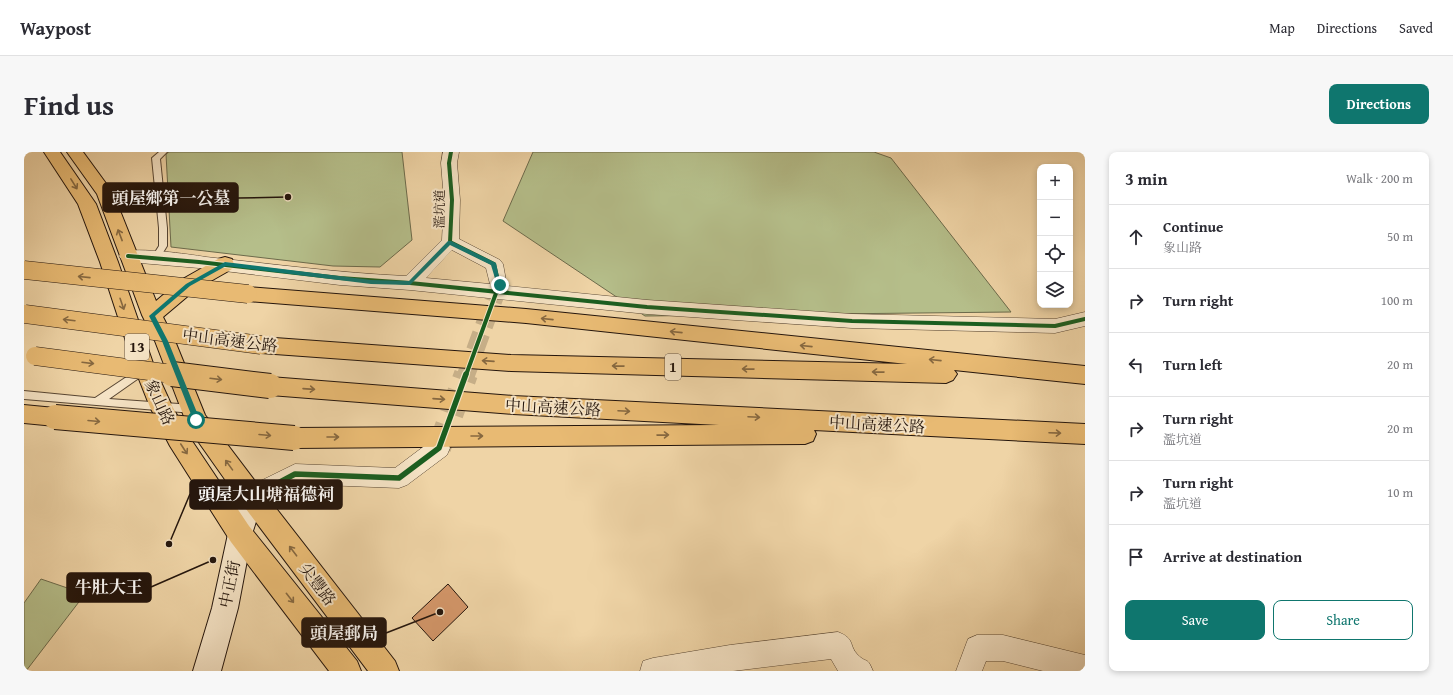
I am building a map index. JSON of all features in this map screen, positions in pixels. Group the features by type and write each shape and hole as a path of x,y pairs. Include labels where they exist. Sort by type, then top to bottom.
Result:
{"main road":[{"name":"象山路","path":"52,152 87,204 152,316 193,409 196,420 252,497"},
{"name":"象山路","path":"75,152 105,193 145,369 161,407 178,439 240,534"},
{"path":"152,316 188,285 225,264"},
{"path":"24,270 248,294 526,316 1085,376"},
{"name":"中山高速公路","path":"25,314 261,345 511,363 1085,376"},
{"name":"中山高速公路","path":"30,355 270,386 512,405 1085,434"},
{"path":"24,414 294,438 1026,431"},
{"name":"中正街","path":"207,671 225,608 240,534 252,497"},
{"name":"尖豐路","path":"252,497 385,671"},
{"name":"尖豐路","path":"240,534 347,671"}],"street":[{"name":"濫坑道","path":"451,152 449,163 452,200 450,242 494,264 500,285"},
{"path":"410,283 450,242"},
{"path":"119,259 156,257 371,282 410,283 647,307 852,321 1055,326 1085,319"},
{"path":"252,497 296,474 399,478 439,448"},
{"path":"653,671 730,658 838,645 849,665 860,671"},
{"path":"969,671 977,648 1003,648 1085,668"}],"lane":[{"path":"156,257 163,246 163,228 156,158 162,152"},
{"path":"97,402 145,369"},
{"path":"24,395 193,409"}],"green space":[{"path":"169,152 402,152 412,240 380,267 333,266 171,247 166,154"},
{"path":"533,152 874,152 891,158 1011,312 645,316 503,221"},
{"path":"41,579 85,594 26,671 24,671 24,603"}],"building":[{"path":"448,584 468,607 433,641 412,618"}],"tunnel":[{"path":"466,375 499,285"},
{"path":"439,448 466,374"}],"cycle path":[{"path":"252,497 295,474 399,478 439,448 499,285 494,264 450,242 452,200 449,163 451,152"},
{"path":"128,256 164,258 340,278 410,283 647,307 852,321 1055,326 1085,319"}],"place":[{"name":"頭屋鄉第一公墓","path":"288,197"},
{"name":"頭屋大山塘福德祠","path":"169,544"},
{"name":"牛肚大王","path":"213,560"},
{"name":"頭屋郵局","path":"440,612"}],"route":[{"path":"196,420 193,409 165,341 152,316 188,285 225,264 371,282 410,283 450,242 494,264 500,285"}]}
